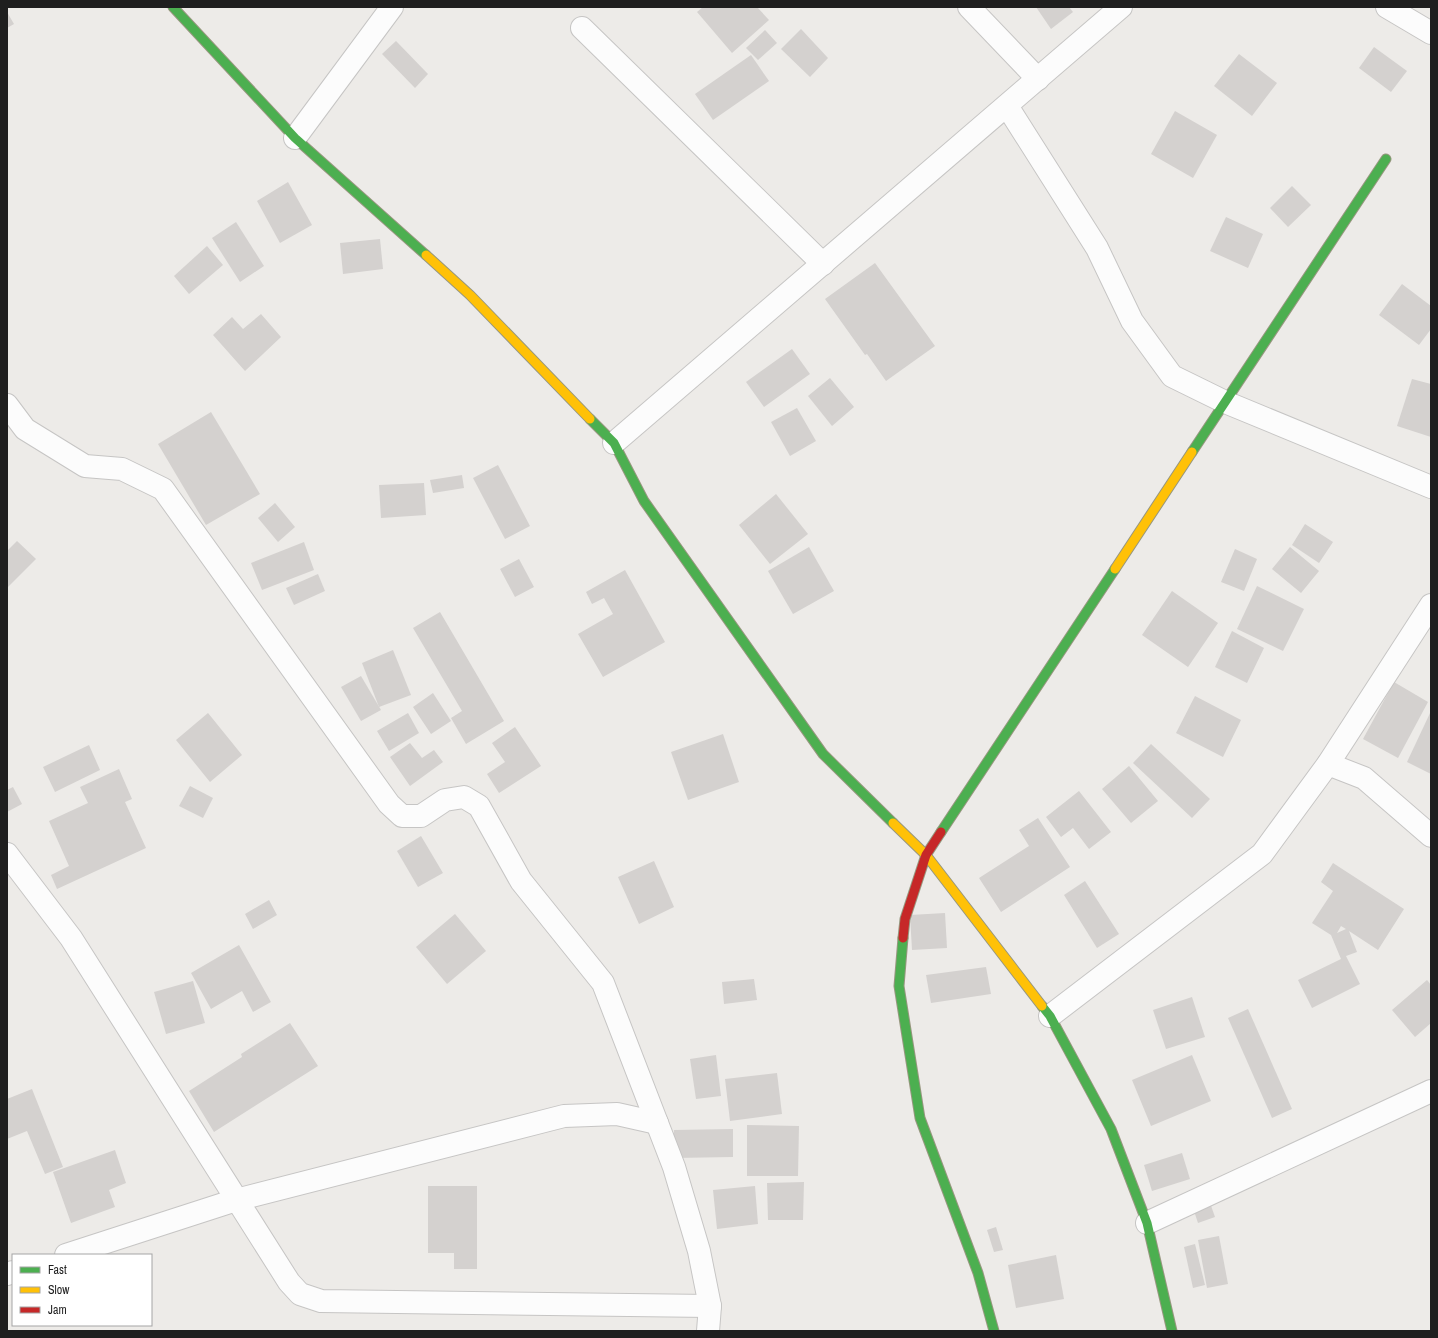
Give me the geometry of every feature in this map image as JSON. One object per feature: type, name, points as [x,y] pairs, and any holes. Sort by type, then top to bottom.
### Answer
[{"type":"street","points":[[173,7],[295,138],[470,295],[614,443],[644,501],[823,754],[926,855],[1050,1016],[1111,1129],[1147,1223],[1172,1331]]},
{"type":"street","points":[[295,138],[392,7]]},
{"type":"street","points":[[969,7],[1038,79]]},
{"type":"street","points":[[614,443],[1121,7]]},
{"type":"street","points":[[1387,7],[1431,33]]},
{"type":"street","points":[[582,28],[823,264]]},
{"type":"street","points":[[1006,106],[1097,248],[1132,321],[1172,376],[1225,402],[1431,487]]},
{"type":"street","points":[[994,1331],[978,1273],[920,1118],[899,986],[905,919],[926,855],[1386,159]]},
{"type":"street","points":[[7,405],[25,429],[85,466],[122,469],[164,489],[389,804],[402,816],[421,816],[445,800],[464,797],[479,806],[521,881],[603,983],[674,1167],[699,1251],[710,1306],[708,1331]]},
{"type":"street","points":[[1050,1016],[1262,854],[1328,764],[1431,604]]},
{"type":"street","points":[[1328,764],[1364,778],[1431,836]]},
{"type":"street","points":[[7,854],[71,938],[236,1200],[289,1282],[300,1294],[322,1301],[710,1306]]},
{"type":"street","points":[[1147,1223],[1431,1091]]},
{"type":"street","points":[[69,1254],[236,1200],[564,1116],[617,1114],[657,1123]]},
{"type":"building","points":[[703,7],[757,7],[769,20],[732,53],[697,12]]},
{"type":"building","points":[[1036,7],[1069,7],[1073,12],[1051,29]]},
{"type":"building","points":[[7,12],[14,24],[7,28]]},
{"type":"building","points":[[801,29],[828,58],[810,77],[781,49]]},
{"type":"building","points":[[765,30],[777,43],[758,60],[746,48]]},
{"type":"building","points":[[396,41],[428,74],[415,88],[382,54]]},
{"type":"building","points":[[1374,47],[1407,71],[1391,92],[1359,68]]},
{"type":"building","points":[[1239,54],[1277,83],[1252,116],[1214,86]]},
{"type":"building","points":[[751,55],[769,81],[713,120],[695,94]]},
{"type":"building","points":[[1175,111],[1217,135],[1193,178],[1151,154]]},
{"type":"building","points":[[288,182],[312,225],[280,243],[257,201]]},
{"type":"building","points":[[1292,186],[1311,205],[1288,227],[1270,208]]},
{"type":"building","points":[[1226,217],[1263,234],[1248,268],[1210,251]]},
{"type":"building","points":[[236,222],[264,266],[240,282],[212,238]]},
{"type":"building","points":[[380,239],[383,269],[343,274],[340,243]]},
{"type":"building","points":[[207,246],[223,265],[189,294],[174,276]]},
{"type":"building","points":[[875,263],[935,346],[886,381],[867,354],[865,355],[825,299]]},
{"type":"building","points":[[1402,284],[1431,306],[1431,329],[1419,345],[1379,315]]},
{"type":"building","points":[[261,314],[281,337],[245,371],[213,335],[232,317],[243,329]]},
{"type":"building","points":[[792,349],[810,374],[764,407],[746,382]]},
{"type":"building","points":[[830,378],[854,407],[832,426],[808,396]]},
{"type":"building","points":[[1412,379],[1431,384],[1431,437],[1397,426]]},
{"type":"building","points":[[797,408],[816,441],[790,456],[771,422]]},
{"type":"building","points":[[211,412],[260,494],[206,525],[158,444]]},
{"type":"building","points":[[498,465],[530,526],[505,539],[473,478]]},
{"type":"building","points":[[462,475],[464,488],[433,493],[430,480]]},
{"type":"building","points":[[424,483],[426,515],[381,518],[379,485]]},
{"type":"building","points":[[776,494],[808,534],[770,564],[739,525]]},
{"type":"building","points":[[275,503],[295,527],[278,542],[258,518]]},
{"type":"building","points":[[1305,524],[1333,542],[1319,563],[1292,545]]},
{"type":"building","points":[[17,541],[36,559],[7,588],[7,551]]},
{"type":"building","points":[[304,542],[314,570],[262,590],[251,563]]},
{"type":"building","points":[[809,547],[834,591],[793,614],[768,571]]},
{"type":"building","points":[[1290,547],[1319,571],[1301,593],[1272,569]]},
{"type":"building","points":[[1235,549],[1257,559],[1244,591],[1221,582]]},
{"type":"building","points":[[519,559],[534,587],[515,597],[500,569]]},
{"type":"building","points":[[625,570],[665,642],[603,677],[578,634],[613,614],[604,598],[592,604],[586,592]]},
{"type":"building","points":[[318,574],[325,591],[294,605],[286,588]]},
{"type":"building","points":[[1257,586],[1304,609],[1283,651],[1237,629]]},
{"type":"building","points":[[1172,591],[1218,623],[1188,667],[1142,635]]},
{"type":"building","points":[[440,612],[504,721],[466,744],[451,718],[462,711],[413,628]]},
{"type":"building","points":[[1232,631],[1264,648],[1247,683],[1215,667]]},
{"type":"building","points":[[393,650],[411,695],[379,707],[362,663]]},
{"type":"building","points":[[361,676],[381,710],[361,721],[341,687]]},
{"type":"building","points":[[1394,682],[1428,702],[1398,758],[1363,739]]},
{"type":"building","points":[[433,693],[451,721],[431,734],[413,707]]},
{"type":"building","points":[[1195,696],[1241,720],[1223,757],[1176,733]]},
{"type":"building","points":[[1431,711],[1431,774],[1407,762]]},
{"type":"building","points":[[208,713],[242,755],[210,782],[176,740]]},
{"type":"building","points":[[408,713],[419,733],[389,751],[377,731]]},
{"type":"building","points":[[515,727],[541,766],[499,793],[487,774],[505,762],[492,743]]},
{"type":"building","points":[[723,734],[739,782],[688,800],[671,752]]},
{"type":"building","points":[[410,743],[422,758],[434,750],[443,762],[410,786],[390,757]]},
{"type":"building","points":[[1151,744],[1210,799],[1192,818],[1133,763]]},
{"type":"building","points":[[89,745],[100,770],[55,792],[43,767]]},
{"type":"building","points":[[1129,766],[1158,801],[1131,823],[1102,789]]},
{"type":"building","points":[[119,769],[132,799],[125,802],[146,848],[57,889],[51,875],[69,866],[49,821],[88,803],[80,787]]},
{"type":"building","points":[[190,786],[213,798],[203,818],[179,806]]},
{"type":"building","points":[[13,787],[22,804],[7,812],[7,790]]},
{"type":"building","points":[[1079,791],[1111,832],[1089,849],[1073,828],[1061,837],[1046,817]]},
{"type":"building","points":[[1038,818],[1070,867],[1001,912],[979,878],[1029,846],[1019,830]]},
{"type":"building","points":[[421,836],[443,873],[418,887],[397,851]]},
{"type":"building","points":[[654,861],[674,907],[639,924],[618,877]]},
{"type":"building","points":[[1333,863],[1404,909],[1378,950],[1349,931],[1357,952],[1346,956],[1360,984],[1312,1008],[1298,980],[1341,959],[1331,935],[1312,923],[1333,891],[1321,882]],"holes":[[[1341,926],[1346,929],[1337,933]]]},
{"type":"building","points":[[1085,881],[1119,934],[1097,948],[1064,895]]},
{"type":"building","points":[[269,900],[277,915],[253,929],[245,914]]},
{"type":"building","points":[[945,913],[947,948],[912,950],[910,915]]},
{"type":"building","points":[[455,914],[486,951],[447,984],[416,947]]},
{"type":"building","points":[[239,945],[271,1002],[253,1012],[242,991],[211,1009],[191,973]]},
{"type":"building","points":[[986,967],[991,994],[931,1003],[926,975]]},
{"type":"building","points":[[754,979],[757,1000],[724,1004],[722,982]]},
{"type":"building","points":[[1427,980],[1431,985],[1431,1023],[1415,1037],[1392,1010]]},
{"type":"building","points":[[193,981],[205,1023],[166,1034],[154,992]]},
{"type":"building","points":[[1192,997],[1205,1037],[1166,1049],[1153,1010]]},
{"type":"building","points":[[1248,1009],[1292,1109],[1272,1118],[1228,1018]]},
{"type":"building","points":[[290,1023],[318,1066],[214,1132],[189,1091],[242,1057],[241,1054]]},
{"type":"building","points":[[716,1055],[721,1096],[696,1099],[690,1059]]},
{"type":"building","points":[[1192,1055],[1211,1101],[1151,1126],[1132,1080]]},
{"type":"building","points":[[777,1073],[782,1114],[730,1121],[725,1079]]},
{"type":"building","points":[[32,1089],[63,1167],[45,1174],[27,1131],[7,1139],[7,1099]]},
{"type":"building","points":[[747,1125],[799,1126],[798,1176],[747,1176]]},
{"type":"building","points":[[733,1129],[733,1157],[674,1158],[674,1130]]},
{"type":"building","points":[[115,1150],[126,1183],[109,1190],[115,1207],[71,1223],[53,1172]]},
{"type":"building","points":[[1182,1153],[1190,1179],[1152,1191],[1144,1165]]},
{"type":"building","points":[[804,1182],[803,1220],[768,1220],[767,1183]]},
{"type":"building","points":[[428,1186],[477,1186],[477,1269],[454,1269],[454,1253],[428,1253]]},
{"type":"building","points":[[755,1186],[758,1224],[717,1229],[713,1190]]},
{"type":"building","points":[[1209,1200],[1215,1217],[1198,1223],[1192,1205]]},
{"type":"building","points":[[996,1227],[1003,1250],[994,1252],[987,1230]]},
{"type":"building","points":[[1219,1236],[1228,1284],[1207,1288],[1198,1240]]},
{"type":"building","points":[[1195,1244],[1205,1285],[1193,1288],[1184,1247]]},
{"type":"building","points":[[1056,1255],[1064,1299],[1016,1308],[1008,1265]]},
{"type":"traffic: fast","points":[[173,7],[295,138],[426,255]]},
{"type":"traffic: fast","points":[[1192,452],[1386,159]]},
{"type":"traffic: fast","points":[[590,419],[614,443],[644,501],[823,754],[893,823]]},
{"type":"traffic: fast","points":[[941,832],[1115,569]]},
{"type":"traffic: fast","points":[[903,938],[899,986],[920,1118],[978,1273],[994,1331]]},
{"type":"traffic: fast","points":[[1042,1006],[1050,1016],[1111,1129],[1147,1223],[1172,1331]]},
{"type":"traffic: slow","points":[[426,255],[470,295],[590,419]]},
{"type":"traffic: slow","points":[[1115,569],[1192,452]]},
{"type":"traffic: slow","points":[[893,823],[926,855],[1042,1006]]},
{"type":"traffic: jam","points":[[903,938],[905,919],[926,855],[941,832]]}]
